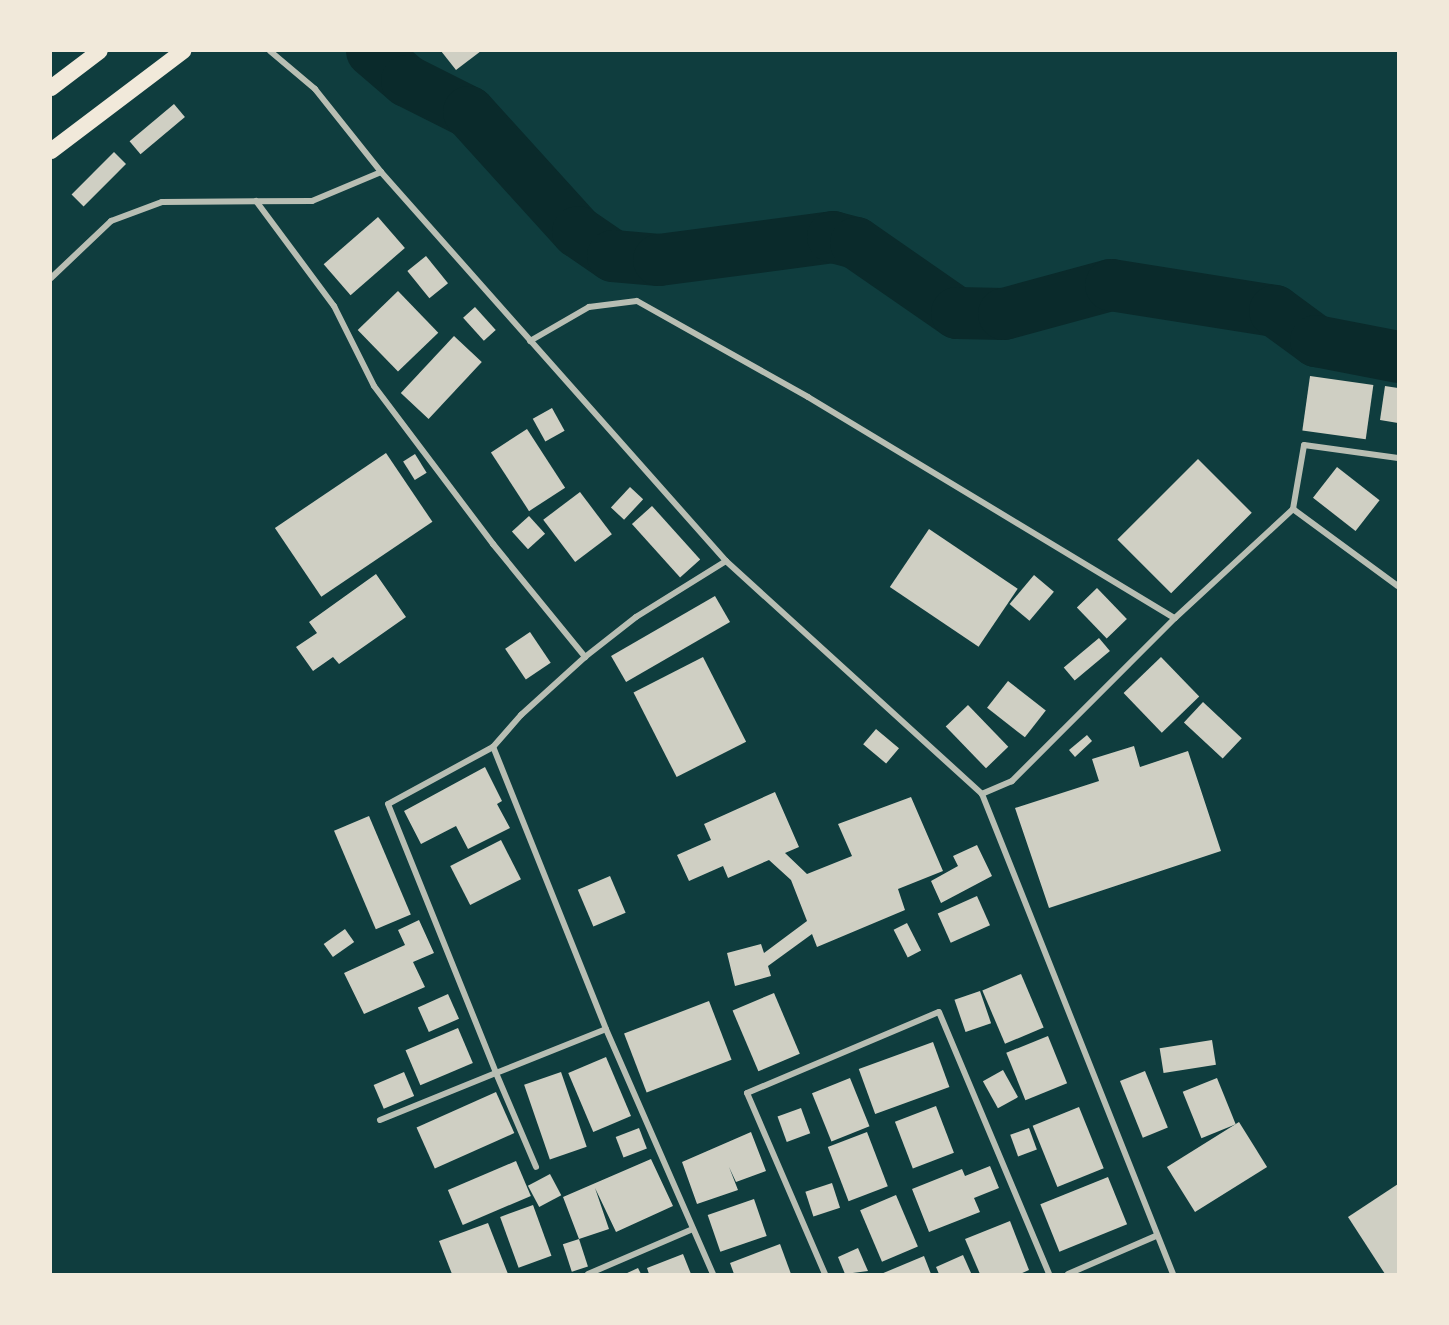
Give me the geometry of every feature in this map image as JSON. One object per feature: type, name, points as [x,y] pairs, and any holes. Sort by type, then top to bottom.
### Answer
[{"type":"highway","points":[[51,88],[99,51]]},
{"type":"highway","points":[[51,151],[183,51]]},
{"type":"street","points":[[270,51],[315,89],[381,172],[726,561],[982,794],[1173,1274]]},
{"type":"street","points":[[51,278],[111,221],[162,202],[312,201],[381,172]]},
{"type":"street","points":[[256,201],[334,306],[374,386],[493,544],[585,657]]},
{"type":"street","points":[[530,341],[589,307],[637,301],[808,397],[1175,618]]},
{"type":"street","points":[[982,794],[1012,781],[1175,618],[1293,508],[1304,445],[1398,458]]},
{"type":"street","points":[[1293,508],[1398,586]]},
{"type":"street","points":[[536,1167],[388,804],[493,747],[521,715],[585,657],[636,617],[726,561]]},
{"type":"street","points":[[493,747],[606,1029],[713,1274]]},
{"type":"street","points":[[825,1274],[747,1093],[939,1012],[1049,1274]]},
{"type":"street","points":[[380,1120],[606,1029]]},
{"type":"street","points":[[588,1274],[693,1229]]},
{"type":"street","points":[[1068,1274],[1156,1236]]},
{"type":"building","points":[[441,51],[481,51],[456,70]]},
{"type":"building","points":[[174,104],[185,117],[140,154],[130,141]]},
{"type":"building","points":[[114,152],[126,164],[84,206],[72,194]]},
{"type":"building","points":[[378,217],[405,248],[351,295],[324,264]]},
{"type":"building","points":[[426,256],[448,283],[429,298],[407,271]]},
{"type":"building","points":[[398,291],[438,333],[398,372],[358,330]]},
{"type":"building","points":[[475,307],[496,330],[484,341],[463,318]]},
{"type":"building","points":[[454,336],[482,362],[429,419],[401,393]]},
{"type":"building","points":[[1310,376],[1373,385],[1366,439],[1302,430]]},
{"type":"building","points":[[1385,386],[1398,388],[1398,423],[1380,420]]},
{"type":"building","points":[[552,408],[565,431],[545,441],[533,419]]},
{"type":"building","points":[[527,429],[565,488],[529,511],[491,452]]},
{"type":"building","points":[[386,453],[432,522],[321,597],[275,528]]},
{"type":"building","points":[[415,454],[427,473],[415,480],[403,461]]},
{"type":"building","points":[[1198,459],[1252,513],[1171,593],[1117,540]]},
{"type":"building","points":[[1337,467],[1380,500],[1356,531],[1313,498]]},
{"type":"building","points":[[630,487],[643,499],[624,520],[611,507]]},
{"type":"building","points":[[580,492],[612,534],[575,562],[543,520]]},
{"type":"building","points":[[652,506],[700,560],[680,578],[632,524]]},
{"type":"building","points":[[529,516],[545,534],[528,549],[512,531]]},
{"type":"building","points":[[929,529],[1018,589],[979,647],[890,587]]},
{"type":"building","points":[[376,574],[406,617],[339,664],[333,657],[313,671],[296,647],[317,633],[309,622]]},
{"type":"building","points":[[1034,575],[1054,592],[1029,621],[1010,604]]},
{"type":"building","points":[[1097,588],[1127,619],[1107,638],[1077,607]]},
{"type":"building","points":[[715,596],[730,622],[626,682],[611,656]]},
{"type":"building","points":[[530,632],[551,663],[526,679],[505,649]]},
{"type":"building","points":[[1099,638],[1110,651],[1075,681],[1064,668]]},
{"type":"building","points":[[703,657],[746,742],[677,777],[634,692]]},
{"type":"building","points":[[1161,657],[1199,697],[1162,733],[1124,693]]},
{"type":"building","points":[[1008,681],[1046,711],[1025,737],[987,708]]},
{"type":"building","points":[[1203,702],[1242,738],[1223,759],[1184,722]]},
{"type":"building","points":[[968,705],[1008,747],[986,768],[946,727]]},
{"type":"building","points":[[876,729],[899,748],[886,764],[863,744]]},
{"type":"building","points":[[1087,735],[1092,741],[1075,757],[1069,750]]},
{"type":"building","points":[[1134,746],[1140,767],[1188,751],[1221,851],[1049,908],[1015,808],[1099,781],[1092,759]]},
{"type":"building","points":[[485,767],[502,801],[497,804],[510,828],[468,849],[456,826],[421,844],[404,811]]},
{"type":"building","points":[[775,792],[799,847],[785,853],[807,874],[852,856],[838,824],[911,797],[943,871],[898,889],[905,910],[817,947],[812,934],[768,966],[771,976],[735,986],[727,953],[761,944],[764,953],[807,921],[791,880],[769,860],[728,878],[723,866],[689,881],[677,855],[711,840],[704,824]]},
{"type":"building","points":[[369,816],[411,914],[376,929],[334,831]]},
{"type":"building","points":[[501,840],[521,879],[470,905],[450,866]]},
{"type":"building","points":[[977,845],[992,876],[941,903],[931,881],[958,866],[953,856]]},
{"type":"building","points":[[610,876],[626,913],[593,926],[578,890]]},
{"type":"building","points":[[977,896],[990,925],[951,943],[938,913]]},
{"type":"building","points":[[419,920],[434,953],[413,962],[425,987],[364,1014],[344,973],[405,945],[398,930]]},
{"type":"building","points":[[907,923],[921,951],[908,957],[894,930]]},
{"type":"building","points":[[345,929],[354,942],[333,957],[324,944]]},
{"type":"building","points":[[1021,974],[1044,1027],[1005,1044],[982,990]]},
{"type":"building","points":[[980,991],[991,1023],[966,1032],[954,1000]]},
{"type":"building","points":[[774,993],[800,1054],[758,1071],[733,1011]]},
{"type":"building","points":[[448,994],[459,1019],[429,1032],[418,1007]]},
{"type":"building","points":[[709,1001],[732,1060],[647,1092],[624,1034]]},
{"type":"building","points":[[458,1028],[473,1063],[420,1085],[406,1050]]},
{"type":"building","points":[[1048,1036],[1067,1083],[1025,1100],[1006,1053]]},
{"type":"building","points":[[1212,1040],[1216,1065],[1164,1073],[1160,1048]]},
{"type":"building","points":[[933,1042],[949,1087],[875,1114],[859,1069]]},
{"type":"building","points":[[606,1057],[631,1116],[593,1132],[568,1073]]},
{"type":"building","points":[[1003,1070],[1018,1097],[998,1108],[983,1081]]},
{"type":"building","points":[[1145,1071],[1168,1128],[1143,1138],[1120,1081]]},
{"type":"building","points":[[404,1072],[414,1096],[384,1109],[374,1085]]},
{"type":"building","points":[[561,1072],[587,1147],[550,1159],[524,1085]]},
{"type":"building","points":[[850,1078],[869,1126],[831,1142],[812,1093]]},
{"type":"building","points":[[1217,1078],[1236,1124],[1201,1138],[1183,1092]]},
{"type":"building","points":[[496,1092],[514,1133],[435,1168],[417,1127]]},
{"type":"building","points":[[936,1106],[954,1153],[913,1168],[895,1122]]},
{"type":"building","points":[[1079,1107],[1104,1168],[1057,1187],[1033,1126]]},
{"type":"building","points":[[801,1108],[810,1133],[787,1142],[778,1117]]},
{"type":"building","points":[[1239,1122],[1267,1167],[1195,1212],[1167,1167]]},
{"type":"building","points":[[639,1128],[647,1149],[624,1157],[616,1137]]},
{"type":"building","points":[[1029,1128],[1037,1150],[1018,1156],[1010,1135]]},
{"type":"building","points":[[751,1132],[766,1171],[736,1182],[729,1167],[738,1190],[697,1204],[682,1162]]},
{"type":"building","points":[[867,1132],[888,1186],[849,1201],[828,1147]]},
{"type":"building","points":[[651,1159],[673,1206],[616,1232],[595,1188],[609,1229],[579,1239],[563,1197]]},
{"type":"building","points":[[516,1161],[531,1196],[463,1225],[448,1190]]},
{"type":"building","points":[[990,1166],[999,1188],[974,1198],[980,1212],[929,1232],[912,1189],[962,1169],[965,1176]]},
{"type":"building","points":[[550,1174],[561,1195],[539,1207],[528,1186]]},
{"type":"building","points":[[1108,1177],[1127,1224],[1059,1252],[1040,1204]]},
{"type":"building","points":[[832,1183],[840,1208],[813,1216],[805,1192]]},
{"type":"building","points":[[1398,1184],[1398,1274],[1385,1274],[1348,1217]]},
{"type":"building","points":[[896,1195],[918,1247],[882,1262],[860,1210]]},
{"type":"building","points":[[754,1199],[767,1236],[720,1252],[708,1215]]},
{"type":"building","points":[[533,1205],[551,1256],[519,1268],[500,1217]]},
{"type":"building","points":[[1010,1221],[1029,1270],[1020,1274],[980,1274],[965,1239]]},
{"type":"building","points":[[488,1223],[508,1274],[452,1274],[439,1241]]},
{"type":"building","points":[[579,1239],[588,1267],[572,1272],[563,1244]]},
{"type":"building","points":[[780,1244],[791,1274],[734,1274],[730,1263]]},
{"type":"building","points":[[858,1248],[868,1271],[845,1274],[838,1257]]},
{"type":"building","points":[[683,1254],[691,1274],[649,1274],[647,1268]]},
{"type":"building","points":[[963,1255],[971,1273],[939,1274],[936,1267]]},
{"type":"building","points":[[924,1256],[931,1274],[881,1274]]},
{"type":"building","points":[[638,1268],[641,1274],[625,1274]]},
{"type":"waterway","points":[[372,51],[407,81],[469,112],[578,232],[613,256],[659,260],[833,237],[856,243],[957,313],[1004,314],[1111,285],[1275,311],[1316,341],[1398,357]]}]
